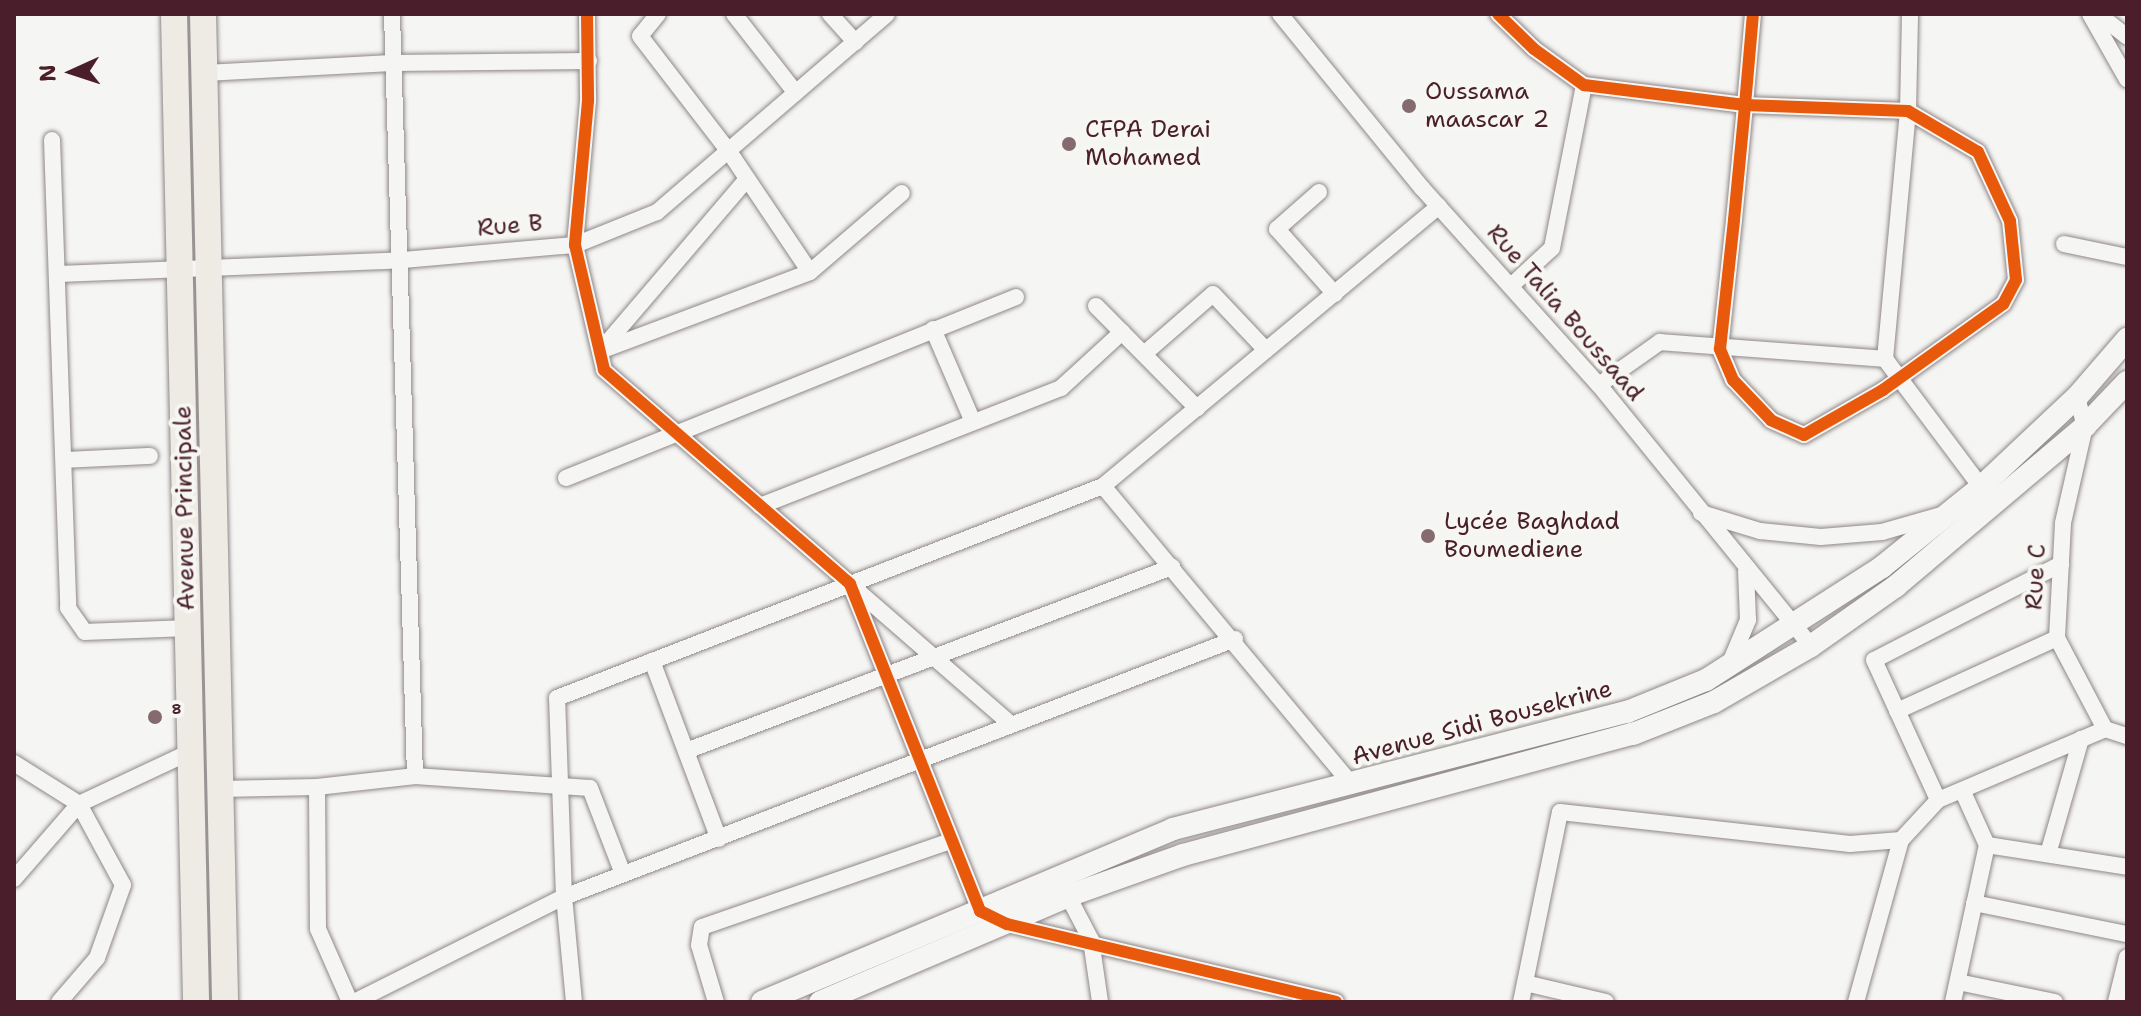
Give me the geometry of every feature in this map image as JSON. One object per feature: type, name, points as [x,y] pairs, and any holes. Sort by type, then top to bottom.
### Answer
[{"type":"main road","name":"Avenue Principale","points":[[174,14],[196,1002]]},
{"type":"main road","name":"Avenue Principale","points":[[203,14],[225,1002]]},
{"type":"main road","name":"Avenue Sidi Bousekrine","points":[[762,1002],[980,911],[1057,874],[1173,829],[1627,712],[1728,667],[1882,567],[1941,515],[1981,487],[2077,397],[2127,339]]},
{"type":"main road","points":[[820,1002],[1068,896],[1282,825],[1633,734],[1714,702],[1811,646],[1896,586],[2085,426],[2127,382]]},
{"type":"street","points":[[392,14],[403,260],[415,776]]},
{"type":"street","points":[[587,14],[589,61],[575,245],[604,370],[1011,724]]},
{"type":"street","points":[[658,14],[640,36],[730,153],[810,272]]},
{"type":"street","points":[[734,14],[796,93]]},
{"type":"street","points":[[830,14],[855,42]]},
{"type":"street","name":"Rue B","points":[[59,274],[403,260],[575,245],[657,212],[730,153],[887,14]]},
{"type":"street","name":"Rue Talia Boussaad","points":[[1280,14],[1439,206],[1599,385],[1811,646]]},
{"type":"street","points":[[1498,14],[1534,49],[1584,85],[1745,105],[1908,111],[1978,152],[2010,221],[2016,280],[2003,304],[1900,378],[1804,435],[1771,420],[1733,380],[1720,349],[1745,105],[1753,14]]},
{"type":"street","points":[[1910,14],[1908,111],[1885,359],[1981,487]]},
{"type":"street","points":[[2090,14],[2127,79]]},
{"type":"street","points":[[2098,14],[2127,37]]},
{"type":"street","points":[[205,73],[392,63],[589,61]]},
{"type":"street","points":[[1512,285],[1552,248],[1584,85]]},
{"type":"street","points":[[52,140],[59,274],[68,608],[85,632],[188,628]]},
{"type":"street","points":[[600,351],[747,179]]},
{"type":"street","points":[[1319,192],[1277,229],[1335,294]]},
{"type":"street","points":[[600,351],[810,272],[902,193]]},
{"type":"street","points":[[574,1002],[564,897],[563,788],[557,698],[1103,486],[1439,206]]},
{"type":"street","points":[[2064,244],[2127,257]]},
{"type":"street","points":[[1144,354],[1213,294],[1266,350]]},
{"type":"street","points":[[566,478],[1016,297]]},
{"type":"street","points":[[1096,306],[1197,408]]},
{"type":"street","points":[[933,329],[973,422]]},
{"type":"street","points":[[760,506],[1061,388],[1122,332]]},
{"type":"street","points":[[1599,385],[1660,342],[1720,349],[1885,359]]},
{"type":"street","name":"Rue C","points":[[2077,397],[2085,426],[2063,523],[2057,638],[2105,729]]},
{"type":"street","points":[[64,460],[150,456]]},
{"type":"street","points":[[1103,486],[1235,639],[1352,785]]},
{"type":"street","points":[[1701,513],[1760,531],[1821,537],[1882,532],[1941,515]]},
{"type":"street","points":[[1938,800],[1874,660],[2061,564]]},
{"type":"street","points":[[686,751],[886,679],[1172,567]]},
{"type":"street","points":[[1728,667],[1748,620],[1746,569]]},
{"type":"street","points":[[850,584],[918,762],[980,911],[1007,924],[1091,940],[1336,1002]]},
{"type":"street","points":[[1897,711],[2057,638]]},
{"type":"street","points":[[317,787],[318,929],[361,1000],[564,897],[1235,639]]},
{"type":"street","points":[[652,661],[719,839]]},
{"type":"street","points":[[1856,1002],[1901,840],[1938,800],[2105,729],[2127,736]]},
{"type":"street","points":[[2048,854],[2081,739]]},
{"type":"street","points":[[14,879],[79,804],[190,752]]},
{"type":"street","points":[[14,763],[79,804],[123,885],[97,958],[59,1002]]},
{"type":"street","points":[[219,789],[317,787],[415,776],[590,788],[623,874]]},
{"type":"street","points":[[1953,1002],[1987,845],[1962,790]]},
{"type":"street","points":[[1521,1002],[1560,812],[1850,844],[1901,840]]},
{"type":"street","points":[[716,1002],[699,945],[702,927],[951,841]]},
{"type":"street","points":[[1987,845],[2127,867]]},
{"type":"street","points":[[1068,896],[1091,940],[1100,1002]]},
{"type":"street","points":[[1974,903],[2127,934]]},
{"type":"street","points":[[2116,1002],[2127,957]]},
{"type":"street","points":[[1958,982],[2055,1002]]},
{"type":"street","points":[[1525,983],[1606,1002]]},
{"type":"cycle path","points":[[587,14],[588,101],[575,245],[604,370],[850,584],[980,911],[1007,924],[1336,1002]]},
{"type":"cycle path","points":[[1498,14],[1534,49],[1584,85],[1745,105],[1908,111],[1978,152],[2010,221],[2016,280],[2003,304],[1883,390],[1804,435],[1771,420],[1733,380],[1720,349],[1734,220],[1745,105],[1753,14]]},
{"type":"place","name":"Oussama maascar 2","points":[[1409,106]]},
{"type":"place","name":"CFPA Derai Mohamed","points":[[1069,144]]},
{"type":"place","name":"Lycée Baghdad Boumediene","points":[[1428,536]]},
{"type":"place","name":"⁸","points":[[155,717]]}]
